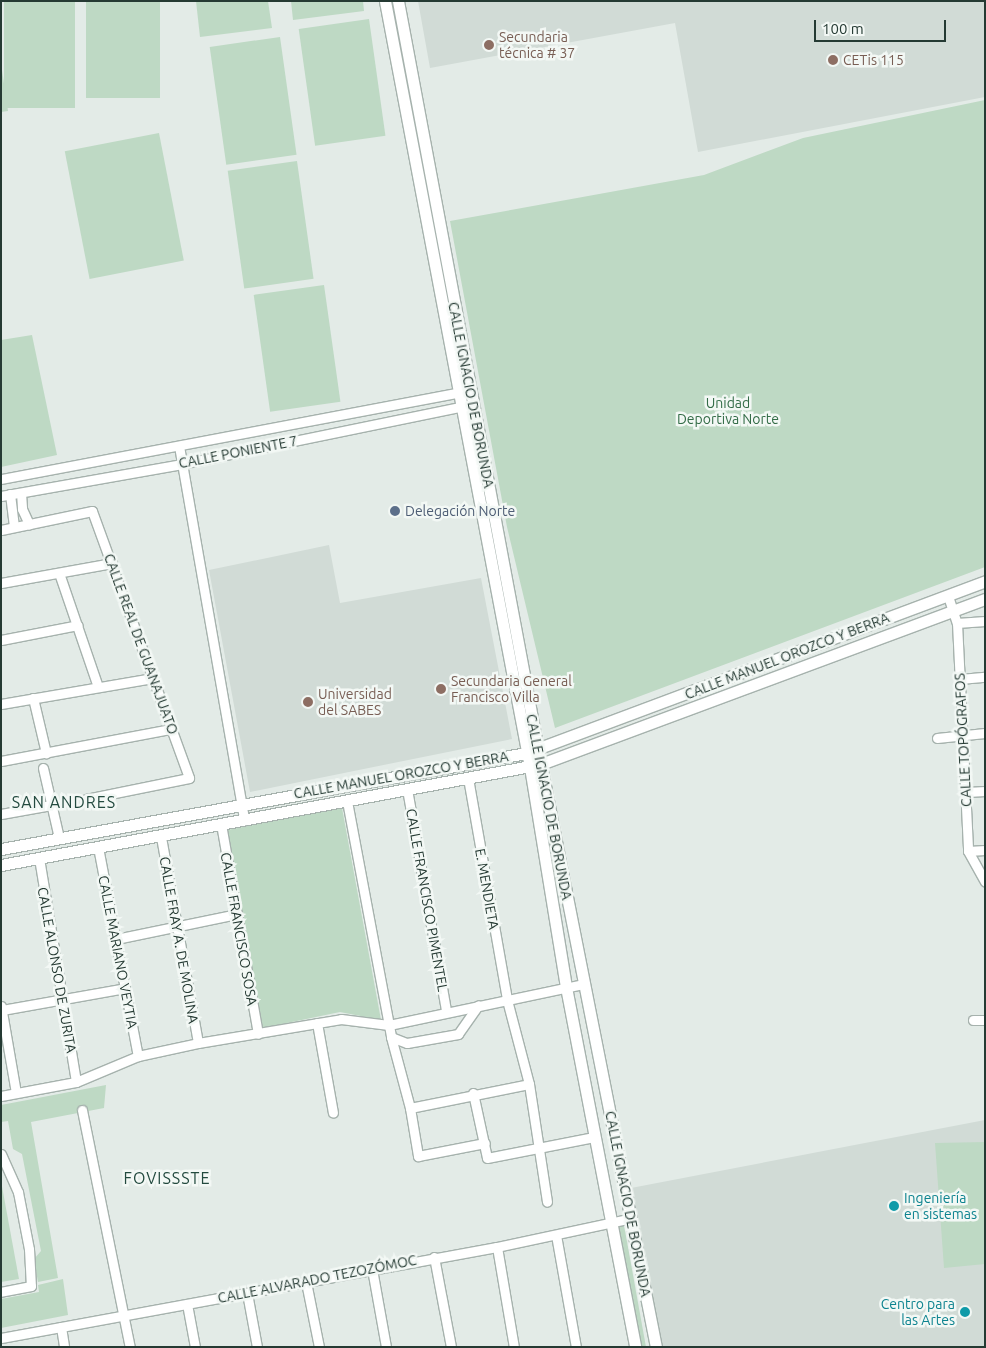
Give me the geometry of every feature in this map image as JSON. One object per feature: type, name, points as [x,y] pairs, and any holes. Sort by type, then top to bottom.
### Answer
[{"type":"street","name":"CALLE IGNACIO DE BORUNDA","points":[[385,1],[459,393],[532,751],[632,1218],[656,1347]]},
{"type":"street","name":"CALLE IGNACIO DE BORUNDA","points":[[398,1],[474,404],[532,751]]},
{"type":"street","name":"CALLE PONIENTE 7","points":[[1,479],[470,390]]},
{"type":"street","name":"CALLE PONIENTE 7","points":[[6,495],[182,464],[474,404]]},
{"type":"street","points":[[179,446],[244,820]]},
{"type":"street","points":[[1,530],[29,524],[22,509],[21,493]]},
{"type":"street","points":[[6,495],[14,527]]},
{"type":"street","name":"CALLE REAL DE GUANAJUATO","points":[[29,524],[92,512],[189,778],[86,799]]},
{"type":"street","points":[[1,583],[112,563]]},
{"type":"street","points":[[59,573],[98,687]]},
{"type":"street","name":"CALLE MANUEL OROZCO Y BERRA","points":[[1,849],[532,751],[985,582]]},
{"type":"street","name":"CALLE TOPÓGRAFOS","points":[[948,596],[957,623],[968,851],[985,882]]},
{"type":"street","name":"CALLE MANUEL OROZCO Y BERRA","points":[[1,865],[536,765],[985,599]]},
{"type":"street","points":[[957,623],[985,621]]},
{"type":"street","points":[[1,640],[78,625]]},
{"type":"street","points":[[960,678],[985,677]]},
{"type":"street","points":[[1,704],[153,678]]},
{"type":"street","points":[[33,698],[46,753]]},
{"type":"street","points":[[1,761],[171,729]]},
{"type":"street","points":[[937,738],[985,733]]},
{"type":"street","name":"CALLE IGNACIO DE BORUNDA","points":[[536,765],[566,986],[635,1347]]},
{"type":"street","points":[[43,768],[59,838]]},
{"type":"street","name":"E. MENDIETA","points":[[468,778],[507,1000],[529,1084],[547,1202]]},
{"type":"street","name":"CALLE FRANCISCO PIMENTEL","points":[[407,789],[446,1011]]},
{"type":"street","points":[[966,792],[985,791]]},
{"type":"street","points":[[347,800],[391,1037],[410,1108],[418,1156],[485,1143]]},
{"type":"street","points":[[1,814],[51,805]]},
{"type":"street","name":"CALLE FRANCISCO SOSA","points":[[221,824],[258,1034]]},
{"type":"street","name":"CALLE FRAY A. DE MOLINA","points":[[161,836],[198,1043]]},
{"type":"street","name":"CALLE MARIANO VEYTIA","points":[[98,847],[138,1056]]},
{"type":"street","points":[[968,851],[985,850]]},
{"type":"street","name":"CALLE ALONSO DE ZURITA","points":[[39,858],[76,1082]]},
{"type":"street","points":[[116,939],[237,914]]},
{"type":"street","points":[[1,1096],[76,1082],[138,1056],[198,1043],[341,1019],[389,1025],[446,1011],[583,984]]},
{"type":"street","points":[[16,1093],[2,1008],[125,988]]},
{"type":"street","points":[[391,1037],[407,1043],[458,1034],[478,1005]]},
{"type":"street","points":[[974,1020],[985,1020]]},
{"type":"street","points":[[317,1023],[333,1113]]},
{"type":"street","points":[[410,1108],[472,1093],[529,1084]]},
{"type":"street","points":[[472,1093],[487,1158],[594,1137]]},
{"type":"street","points":[[82,1110],[130,1347]]},
{"type":"street","points":[[1,1154],[18,1192],[29,1248],[31,1286],[1,1292]]},
{"type":"street","name":"CALLE ALVARADO TEZOZÓMOC","points":[[4,1341],[60,1327],[496,1247],[632,1218]]},
{"type":"street","points":[[556,1235],[576,1347]]},
{"type":"street","points":[[496,1247],[514,1347]]},
{"type":"street","points":[[434,1257],[451,1347]]},
{"type":"street","points":[[372,1269],[386,1347]]},
{"type":"street","points":[[306,1282],[319,1347]]},
{"type":"street","points":[[247,1293],[257,1347]]},
{"type":"street","points":[[187,1304],[195,1347]]},
{"type":"street","points":[[60,1327],[64,1347]]},
{"type":"shaded area","name":"CETis 115","points":[[418,1],[985,1],[985,97],[698,152],[675,23],[430,68]]},
{"type":"shaded area","points":[[329,545],[340,603],[481,578],[512,739],[250,792],[209,570]]},
{"type":"shaded area","points":[[985,1120],[985,1347],[660,1347],[631,1188]]},
{"type":"green space","points":[[4,1],[75,1],[75,108],[4,108]]},
{"type":"green space","points":[[86,1],[160,1],[160,98],[86,98]]},
{"type":"green space","points":[[196,1],[268,1],[272,28],[200,37]]},
{"type":"green space","points":[[291,1],[363,1],[364,11],[293,20]]},
{"type":"green space","points":[[369,19],[385,136],[315,146],[299,29]]},
{"type":"green space","points":[[280,37],[297,155],[226,165],[210,47]]},
{"type":"green space","points":[[1,63],[8,111],[1,112]]},
{"type":"green space","name":"Unidad Deportiva Norte","points":[[985,100],[985,567],[555,728],[507,527],[450,221],[704,175],[803,138]]},
{"type":"green space","points":[[159,133],[184,261],[90,279],[65,151]]},
{"type":"green space","points":[[297,161],[314,279],[244,289],[228,171]]},
{"type":"green space","points":[[324,285],[340,402],[270,412],[254,295]]},
{"type":"green space","points":[[32,335],[57,455],[1,467],[1,340]]},
{"type":"green space","points":[[342,808],[381,1020],[340,1012],[263,1028],[227,830]]},
{"type":"green space","points":[[106,1085],[104,1108],[31,1122],[58,1278],[38,1282],[34,1259],[41,1251],[22,1154],[13,1149],[8,1121],[1,1122],[1,1105]]},
{"type":"green space","points":[[985,1142],[985,1264],[944,1268],[935,1143]]},
{"type":"green space","points":[[1,1181],[19,1279],[1,1282]]},
{"type":"green space","points":[[622,1221],[646,1347],[639,1347],[617,1224]]},
{"type":"green space","points":[[63,1279],[68,1315],[1,1328],[1,1299],[39,1292],[38,1285]]},
{"type":"place","name":"Secundaria técnica # 37","points":[[489,45]]},
{"type":"place","name":"CETis 115","points":[[833,60]]},
{"type":"place","name":"Delegación Norte","points":[[395,511]]},
{"type":"place","name":"Secundaria General Francisco Villa","points":[[441,689]]},
{"type":"place","name":"Universidad del SABES","points":[[308,702]]},
{"type":"place","name":"Ingeniería en sistemas","points":[[894,1206]]},
{"type":"place","name":"Centro para las Artes","points":[[965,1312]]},
{"type":"district","name":"SAN ANDRES","points":[[64,802]]},
{"type":"district","name":"FOVISSSTE","points":[[167,1178]]}]
